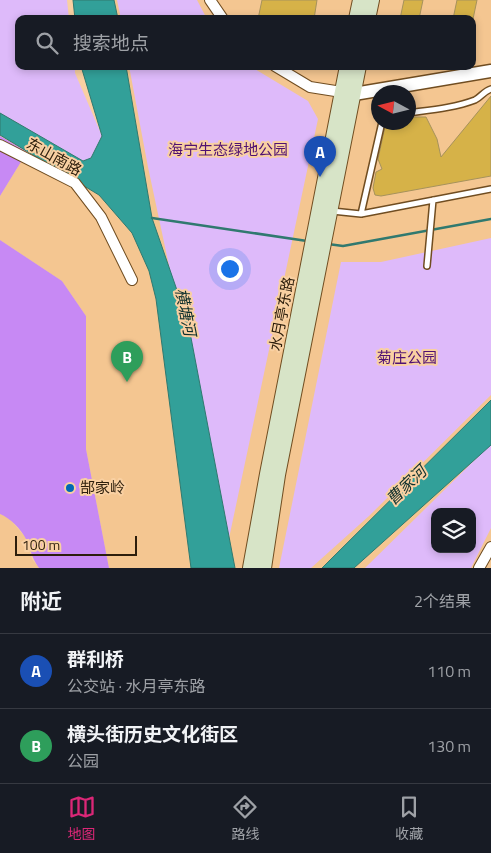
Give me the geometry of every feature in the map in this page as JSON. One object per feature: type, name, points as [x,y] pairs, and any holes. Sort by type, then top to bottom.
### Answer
[{"type":"main road","points":[[357,15],[360,0]]},
{"type":"main road","points":[[369,15],[372,0]]},
{"type":"main road","name":"水月亭东路","points":[[321,228],[332,211],[348,93],[347,70]]},
{"type":"main road","name":"水月亭东路","points":[[250,568],[273,474],[348,93],[358,70]]},
{"type":"main road","name":"水月亭东路","points":[[264,568],[273,474]]},
{"type":"street","points":[[210,0],[220,15]]},
{"type":"street","points":[[282,70],[310,87],[348,93],[491,71]]},
{"type":"street","name":"东山南路","points":[[0,145],[75,183],[101,217],[132,280]]},
{"type":"street","points":[[479,568],[491,547]]},
{"type":"lane","points":[[416,112],[457,105],[477,99],[491,89]]},
{"type":"lane","points":[[361,214],[380,130]]},
{"type":"lane","points":[[332,211],[361,214],[491,188]]},
{"type":"lane","points":[[426,266],[433,200]]},
{"type":"shaded area","points":[[108,0],[491,0],[491,568],[234,568],[152,218],[123,70],[476,70],[476,15],[111,15]]},
{"type":"shaded area","points":[[0,136],[27,152],[0,196]]},
{"type":"shaded area","points":[[27,152],[100,195],[132,233],[149,271],[156,299],[191,568],[109,568],[86,449],[86,316],[62,281],[0,240],[0,196]]},
{"type":"shaded area","points":[[0,240],[62,281],[86,316],[86,449],[109,568],[39,568],[21,531],[0,514]]},
{"type":"shaded area","points":[[0,514],[8,517],[26,538],[32,559],[39,568],[0,568]]},
{"type":"green space","points":[[0,0],[67,0],[69,15],[15,15],[15,70],[75,70],[102,136],[91,158],[83,161],[0,113]]},
{"type":"green space","points":[[117,0],[197,0],[205,15],[120,15]]},
{"type":"green space","name":"海宁生态绿地公园","points":[[130,70],[257,70],[308,101],[318,119],[228,543],[148,167]]},
{"type":"green space","name":"菊庄公园","points":[[491,238],[491,395],[369,516],[311,568],[279,568],[341,262],[381,262]]},
{"type":"green space","points":[[491,444],[491,528],[471,568],[365,568]]},
{"type":"water","points":[[73,0],[114,0],[117,15],[75,15]]},
{"type":"water","points":[[82,70],[127,70],[152,218],[188,322],[235,568],[191,568],[156,299],[149,271],[132,233],[99,195],[0,135],[0,113],[83,161],[91,158],[102,136]]},
{"type":"water","name":"曹家河","points":[[491,400],[491,445],[354,568],[322,568]]},
{"type":"building","points":[[262,0],[317,0],[315,15],[259,15]]},
{"type":"building","points":[[404,0],[423,0],[420,15],[401,15]]},
{"type":"building","points":[[457,0],[477,0],[474,15],[454,15]]},
{"type":"building","points":[[491,96],[491,176],[381,196],[375,195],[373,188],[376,172],[382,169],[378,159],[384,130],[416,130],[416,117],[426,117],[437,139],[441,157]]},
{"type":"waterway","points":[[152,218],[307,241]]},
{"type":"waterway","points":[[328,244],[343,246],[491,219]]},
{"type":"place","name":"群利桥","points":[[320,177]]},
{"type":"place","name":"横头街历史文化街区","points":[[127,382]]},
{"type":"place","name":"郜家岭","points":[[70,488]]},
{"type":"water label","name":"横塘河","points":[[186,312]]}]
